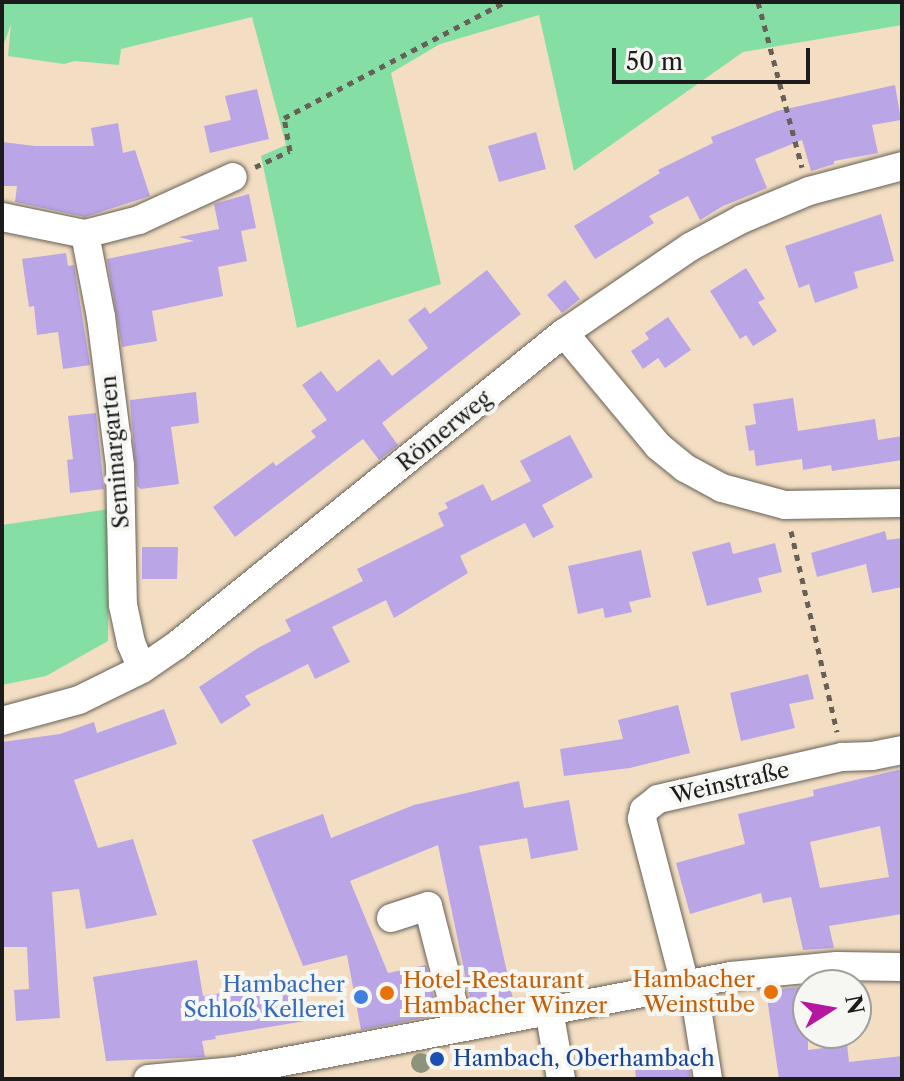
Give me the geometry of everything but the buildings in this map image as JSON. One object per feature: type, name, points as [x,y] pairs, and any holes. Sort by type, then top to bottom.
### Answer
[{"type":"street","name":"Römerweg","points":[[2,721],[79,700],[142,669],[177,645],[564,333],[690,247],[742,219],[809,191],[902,166]]},
{"type":"street","points":[[2,217],[85,234],[139,220],[233,177]]},
{"type":"street","name":"Seminargarten","points":[[85,234],[101,317],[120,466],[123,605],[131,643],[142,669]]},
{"type":"street","points":[[564,333],[658,446],[685,468],[722,488],[785,505],[902,503]]},
{"type":"street","name":"Weinstraße","points":[[689,984],[642,819],[644,810],[658,799],[842,757],[872,756],[902,750]]},
{"type":"street","points":[[391,918],[428,906],[459,1027]]},
{"type":"street","points":[[148,1079],[236,1075],[459,1027],[689,984],[797,968],[902,967]]},
{"type":"street","points":[[689,984],[708,1079]]},
{"type":"street","points":[[549,1010],[561,1079]]},
{"type":"path","points":[[233,177],[290,151],[284,118],[505,2]]},
{"type":"path","points":[[758,2],[809,191]]},
{"type":"path","points":[[785,505],[842,757]]},
{"type":"green space","points":[[2,2],[902,2],[902,25],[743,52],[574,171],[539,15],[440,44],[391,73],[441,284],[297,328],[261,156],[286,145],[252,17],[121,49],[119,65],[75,61],[64,64],[8,56],[11,24],[2,49]]},
{"type":"green space","points":[[109,509],[108,641],[46,676],[2,685],[2,525]]},
{"type":"place","name":"Hambacher Weinstube","points":[[771,992]]},
{"type":"place","name":"Hotel-Restaurant Hambacher Winzer","points":[[387,993]]},
{"type":"place","name":"Hambacher Schloß Kellerei","points":[[361,997]]},
{"type":"place","name":"Hambach, Oberhambach","points":[[437,1059]]}]
